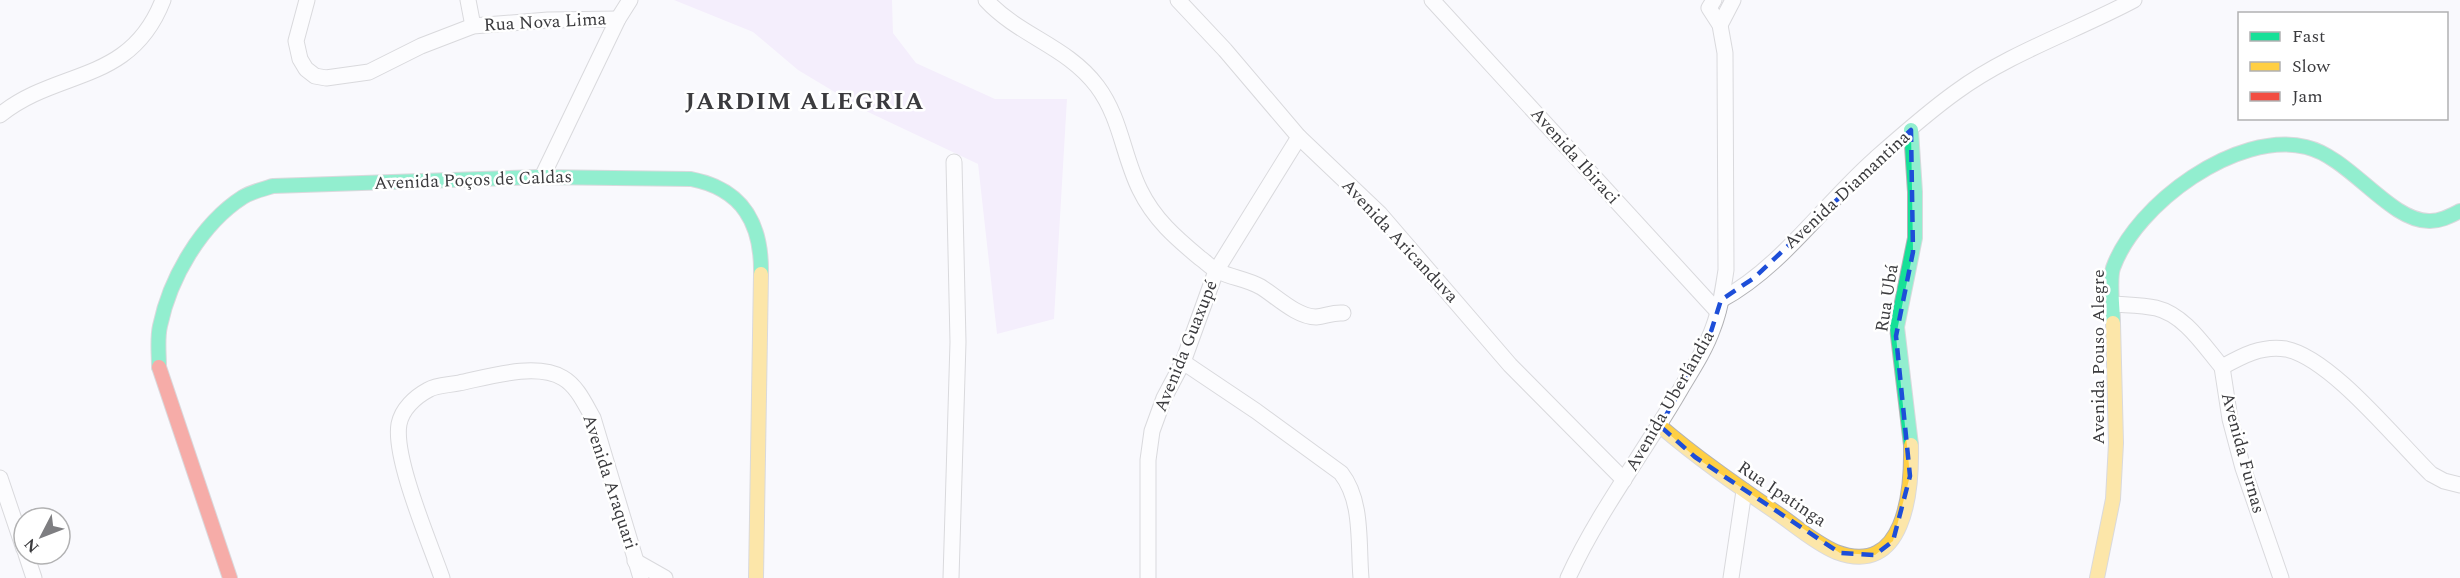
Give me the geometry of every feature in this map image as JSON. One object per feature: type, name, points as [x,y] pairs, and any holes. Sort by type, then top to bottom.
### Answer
[{"type":"street","points":[[0,115],[12,105],[64,81],[106,67],[128,51],[156,17],[163,0]]},
{"type":"street","name":"Rua Nova Lima","points":[[307,0],[296,41],[300,59],[306,69],[315,76],[326,78],[369,72],[421,46],[473,26],[548,20],[618,19]]},
{"type":"street","points":[[468,0],[473,26]]},
{"type":"street","points":[[543,175],[618,19],[630,0]]},
{"type":"street","points":[[986,0],[1035,39],[1059,50],[1083,69],[1098,87],[1113,114],[1139,189],[1150,208],[1172,234],[1216,271],[1250,281],[1300,313],[1317,317],[1334,312],[1343,313]]},
{"type":"street","name":"Avenida Aricanduva","points":[[1178,0],[1225,50],[1299,137],[1380,214],[1510,365],[1624,480]]},
{"type":"street","name":"Avenida Ibiraci","points":[[1432,0],[1720,306]]},
{"type":"street","points":[[1720,25],[1733,0]]},
{"type":"street","name":"Avenida Diamantina","points":[[1720,306],[1786,248],[1874,160],[1956,92],[1986,73],[2134,0]]},
{"type":"street","name":"Avenida Uberlândia","points":[[1568,578],[1578,556],[1660,426],[1708,341],[1720,306],[1726,270],[1725,53],[1720,25],[1707,3]]},
{"type":"street","name":"Rua Ubá","points":[[1893,541],[1902,515],[1910,476],[1910,440],[1896,336],[1913,252],[1915,214],[1911,130]]},
{"type":"street","name":"Avenida Guaxupé","points":[[1148,578],[1148,460],[1152,431],[1164,398],[1183,362],[1216,271],[1299,137]]},
{"type":"street","name":"Avenida Pouso Alegre","points":[[2097,578],[2113,499],[2116,443],[2112,271],[2118,254],[2133,233],[2168,195],[2212,167],[2250,151],[2283,145],[2305,146],[2326,155],[2352,171],[2387,202],[2413,219],[2436,221],[2460,211]]},
{"type":"street","points":[[951,578],[958,342],[954,162]]},
{"type":"street","name":"Avenida Poços de Caldas","points":[[230,578],[159,368],[159,328],[168,297],[187,255],[220,215],[244,196],[273,186],[543,175],[696,180],[726,190],[745,208],[757,232],[761,257],[756,578]]},
{"type":"street","points":[[2114,304],[2157,308],[2169,314],[2182,322],[2222,367]]},
{"type":"street","name":"Avenida Furnas","points":[[2281,578],[2243,468],[2230,419],[2222,367],[2256,350],[2287,350],[2309,358],[2334,374],[2431,474],[2460,485]]},
{"type":"street","points":[[1183,362],[1341,472],[1350,485],[1354,498],[1361,578]]},
{"type":"street","name":"Avenida Araquari","points":[[442,578],[406,473],[401,454],[399,423],[409,404],[430,388],[515,371],[540,371],[563,378],[579,394],[592,418],[641,578]]},
{"type":"street","name":"Rua Ipatinga","points":[[1660,426],[1695,457],[1840,554],[1864,557],[1875,555],[1893,541]]},
{"type":"street","points":[[0,478],[12,514]]},
{"type":"street","points":[[1731,578],[1744,491]]},
{"type":"street","points":[[635,561],[665,578]]},
{"type":"highlighted area","points":[[1911,130],[1913,252],[1896,336],[1910,476],[1893,541],[1875,555],[1840,553],[1695,457],[1660,426],[1708,341],[1721,300],[1754,278]]},
{"type":"shaded area","points":[[674,0],[892,0],[893,33],[916,63],[995,99],[1067,99],[1054,319],[997,334],[978,164],[868,112],[798,70],[753,32]]},
{"type":"traffic: fast","points":[[1911,130],[1915,238],[1897,327],[1911,445]]},
{"type":"traffic: fast","points":[[2113,323],[2111,287],[2113,268],[2125,244],[2143,220],[2166,197],[2192,177],[2221,161],[2250,150],[2279,145],[2306,147],[2322,153],[2354,175],[2385,201],[2415,219],[2438,220],[2460,211]]},
{"type":"traffic: fast","points":[[159,367],[160,326],[171,289],[190,254],[201,237],[228,208],[246,195],[273,186],[539,177],[691,179],[724,191],[746,212],[758,239],[761,274]]},
{"type":"traffic: slow","points":[[756,578],[761,274]]},
{"type":"traffic: slow","points":[[2097,578],[2113,499],[2116,443],[2113,323]]},
{"type":"traffic: slow","points":[[1660,426],[1716,470],[1812,538],[1836,552],[1859,557],[1877,553],[1890,542],[1900,526],[1909,485],[1911,445]]},
{"type":"traffic: jam","points":[[159,367],[230,578]]},
{"type":"district","name":"JARDIM ALEGRIA","points":[[805,102]]}]
